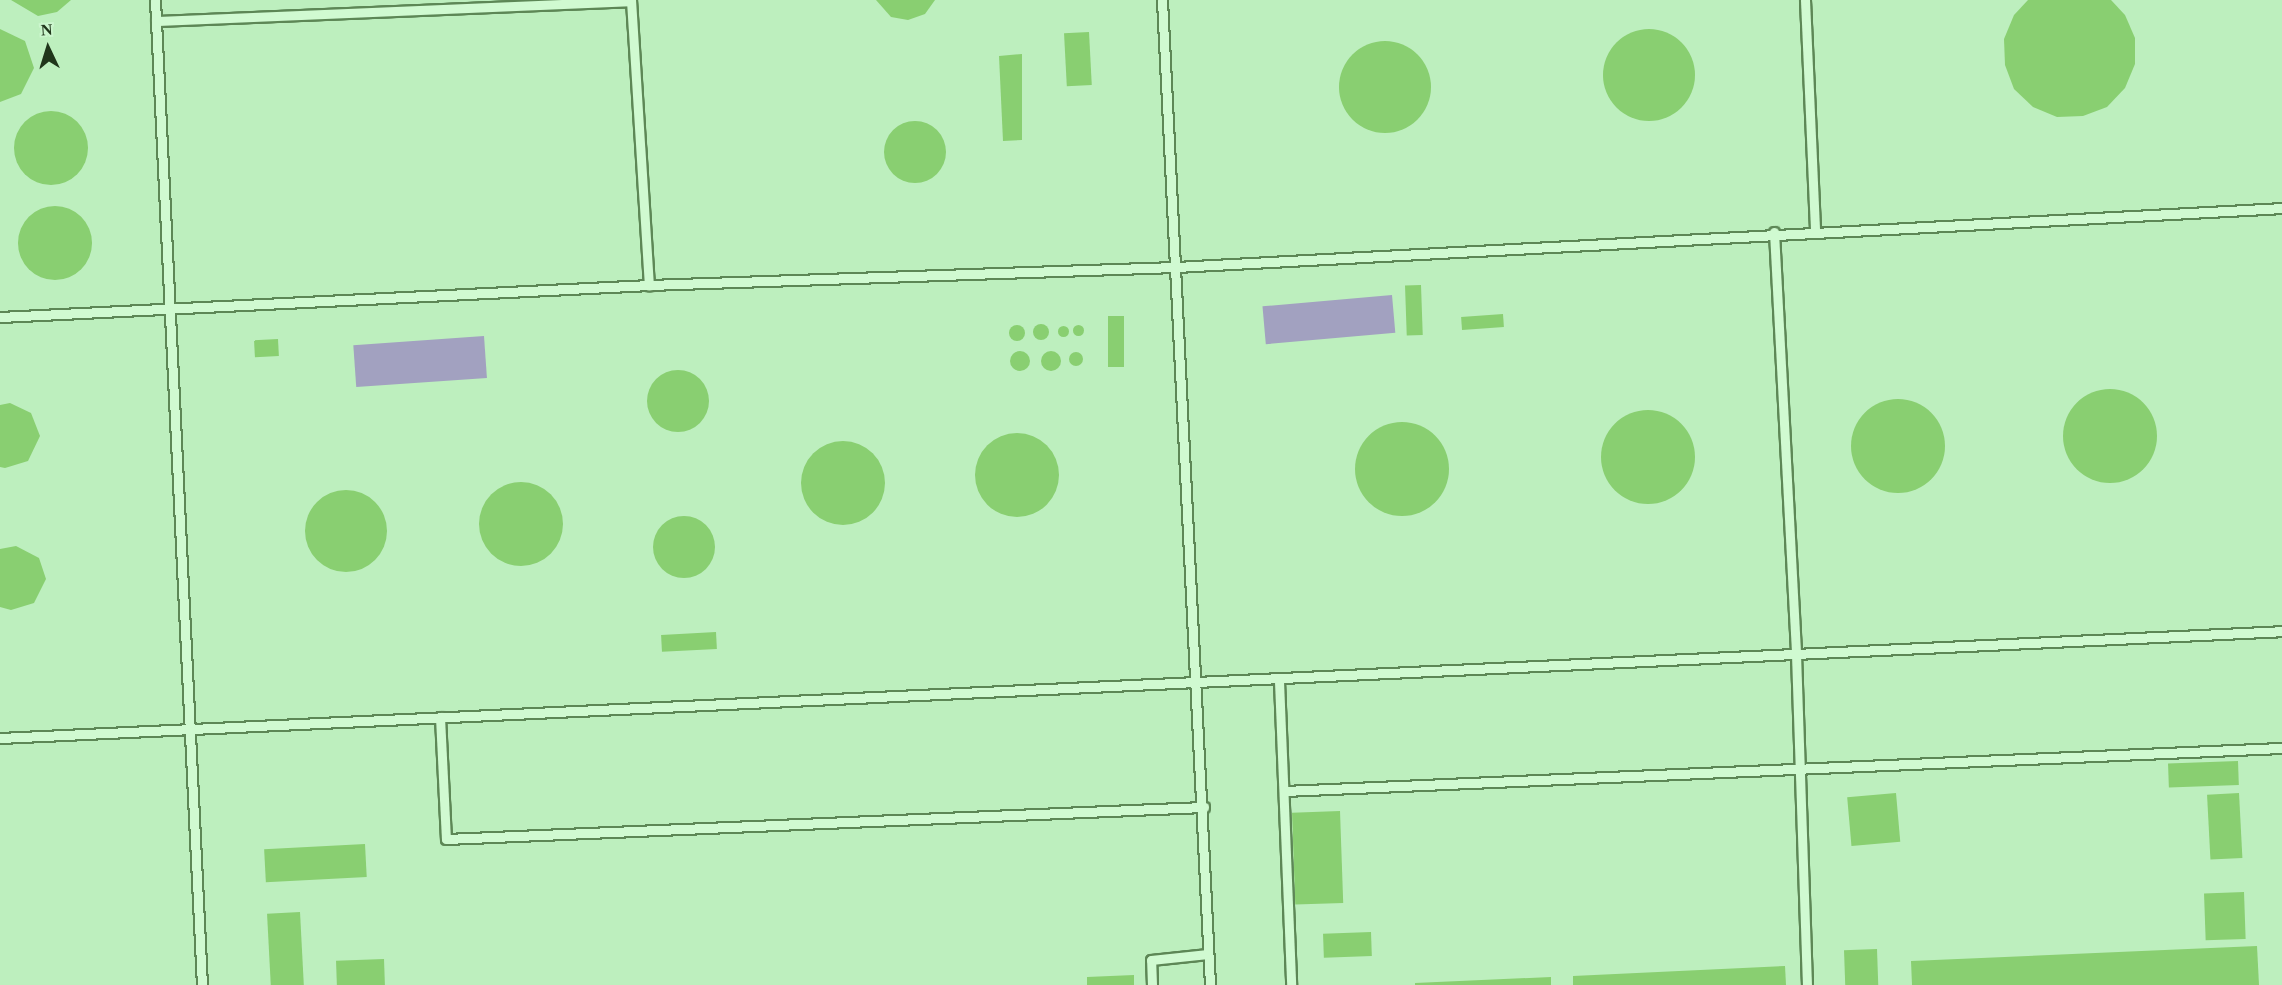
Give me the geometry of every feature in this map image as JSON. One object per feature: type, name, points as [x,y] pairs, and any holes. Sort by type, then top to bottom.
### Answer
[{"type":"lane","points":[[155,0],[202,985]]},
{"type":"lane","points":[[1162,0],[1194,685],[1204,807],[1210,985]]},
{"type":"lane","points":[[1805,0],[1815,230]]},
{"type":"lane","points":[[156,21],[631,1],[649,285]]},
{"type":"lane","points":[[0,317],[649,285],[1176,267],[1774,232],[2282,208]]},
{"type":"lane","points":[[1774,232],[1796,654],[1807,985]]},
{"type":"lane","points":[[0,738],[1280,681],[2282,631]]},
{"type":"lane","points":[[1280,681],[1291,985]]},
{"type":"lane","points":[[440,717],[446,839],[1204,807]]},
{"type":"lane","points":[[1284,791],[2282,748]]},
{"type":"lane","points":[[1152,985],[1151,960],[1208,954]]},
{"type":"water","points":[[1392,295],[1395,333],[1266,344],[1262,306]]},
{"type":"water","points":[[484,336],[487,378],[356,387],[353,345]]},
{"type":"building","points":[[11,0],[71,0],[57,12],[38,16]]},
{"type":"building","points":[[876,0],[935,0],[925,14],[908,20],[891,17]]},
{"type":"building","points":[[2028,0],[2111,0],[2125,15],[2135,38],[2135,64],[2125,88],[2107,107],[2083,116],[2057,117],[2033,107],[2014,89],[2005,65],[2004,39],[2014,15]]},
{"type":"building","points":[[0,29],[25,41],[34,68],[21,94],[0,102]]},
{"type":"building","points":[[1649,29],[1667,33],[1681,43],[1691,57],[1695,75],[1691,93],[1681,107],[1667,117],[1649,121],[1631,117],[1617,107],[1607,93],[1603,75],[1607,57],[1617,43],[1631,33]]},
{"type":"building","points":[[1089,32],[1092,85],[1067,86],[1064,33]]},
{"type":"building","points":[[1385,41],[1411,49],[1423,61],[1431,87],[1423,113],[1411,125],[1385,133],[1359,125],[1347,113],[1339,87],[1347,61],[1359,49]]},
{"type":"building","points":[[1022,54],[1022,140],[1003,141],[999,56]]},
{"type":"building","points":[[51,111],[72,117],[82,127],[88,148],[82,169],[72,179],[51,185],[30,179],[20,169],[14,148],[20,127],[30,117]]},
{"type":"building","points":[[915,121],[927,123],[937,130],[944,140],[946,152],[944,164],[937,174],[927,181],[915,183],[903,181],[893,174],[886,164],[884,152],[886,140],[893,130],[903,123]]},
{"type":"building","points":[[55,206],[76,212],[86,222],[92,243],[86,264],[76,274],[55,280],[34,274],[24,264],[18,243],[24,222],[34,212]]},
{"type":"building","points":[[1421,285],[1423,335],[1407,336],[1405,286]]},
{"type":"building","points":[[1503,314],[1504,327],[1462,330],[1461,317]]},
{"type":"building","points":[[1108,316],[1124,316],[1124,367],[1108,367]]},
{"type":"building","points":[[1038,324],[1044,324],[1049,332],[1047,338],[1038,340],[1033,335],[1033,329]]},
{"type":"building","points":[[1078,324],[1084,330],[1078,336],[1072,330]]},
{"type":"building","points":[[1014,325],[1020,325],[1025,333],[1023,339],[1014,341],[1009,336],[1009,330]]},
{"type":"building","points":[[1063,325],[1069,331],[1063,337],[1057,331]]},
{"type":"building","points":[[278,339],[279,356],[255,357],[254,340]]},
{"type":"building","points":[[1020,351],[1027,354],[1030,361],[1027,368],[1020,371],[1013,368],[1010,361],[1013,354]]},
{"type":"building","points":[[1051,351],[1058,354],[1061,361],[1058,368],[1051,371],[1044,368],[1041,361],[1044,354]]},
{"type":"building","points":[[1076,352],[1081,354],[1083,359],[1081,364],[1076,366],[1071,364],[1069,359],[1071,354]]},
{"type":"building","points":[[678,370],[690,372],[700,379],[707,389],[709,401],[707,413],[700,423],[690,430],[678,432],[666,430],[656,423],[649,413],[647,401],[649,389],[656,379],[666,372]]},
{"type":"building","points":[[2110,389],[2128,392],[2143,403],[2154,418],[2157,436],[2154,454],[2143,469],[2128,480],[2110,483],[2092,480],[2077,469],[2066,454],[2063,436],[2066,418],[2077,403],[2092,392]]},
{"type":"building","points":[[1898,399],[1916,402],[1931,413],[1942,428],[1945,446],[1942,464],[1931,479],[1916,490],[1898,493],[1880,490],[1865,479],[1854,464],[1851,446],[1854,428],[1865,413],[1880,402]]},
{"type":"building","points":[[10,403],[31,413],[40,436],[28,461],[5,468],[0,467],[0,405]]},
{"type":"building","points":[[1648,410],[1666,413],[1681,424],[1692,439],[1695,457],[1692,475],[1681,490],[1666,501],[1648,504],[1630,501],[1615,490],[1604,475],[1601,457],[1604,439],[1615,424],[1630,413]]},
{"type":"building","points":[[1402,422],[1420,425],[1435,436],[1446,451],[1449,469],[1446,487],[1435,502],[1420,513],[1402,516],[1384,513],[1369,502],[1358,487],[1355,469],[1358,451],[1369,436],[1384,425]]},
{"type":"building","points":[[1017,433],[1040,440],[1052,452],[1059,475],[1052,498],[1040,510],[1017,517],[994,510],[982,498],[975,475],[982,452],[994,440]]},
{"type":"building","points":[[843,441],[866,448],[878,460],[885,483],[878,506],[866,518],[843,525],[820,518],[808,506],[801,483],[808,460],[820,448]]},
{"type":"building","points":[[521,482],[544,489],[556,501],[563,524],[556,547],[544,559],[521,566],[498,559],[486,547],[479,524],[486,501],[498,489]]},
{"type":"building","points":[[338,490],[354,490],[369,497],[380,508],[387,523],[384,547],[375,560],[354,572],[338,572],[323,565],[312,554],[305,539],[305,523],[312,508],[323,497]]},
{"type":"building","points":[[684,516],[696,518],[706,525],[713,535],[715,547],[713,559],[706,569],[696,576],[684,578],[672,576],[662,569],[655,559],[653,547],[655,535],[662,525],[672,518]]},
{"type":"building","points":[[16,546],[39,558],[46,579],[34,603],[11,610],[0,607],[0,549]]},
{"type":"building","points":[[716,632],[717,649],[662,652],[661,635]]},
{"type":"building","points":[[2238,761],[2239,785],[2169,787],[2168,763]]},
{"type":"building","points":[[1896,793],[1900,842],[1851,846],[1847,797]]},
{"type":"building","points":[[2239,793],[2242,858],[2210,860],[2207,795]]},
{"type":"building","points":[[1340,811],[1343,903],[1295,905],[1292,813]]},
{"type":"building","points":[[365,844],[367,877],[266,882],[264,849]]},
{"type":"building","points":[[2244,892],[2246,939],[2206,940],[2204,893]]},
{"type":"building","points":[[300,912],[304,985],[271,985],[267,914]]},
{"type":"building","points":[[1371,932],[1372,956],[1324,958],[1323,934]]},
{"type":"building","points":[[2257,946],[2259,985],[1912,985],[1911,961]]},
{"type":"building","points":[[1877,949],[1878,985],[1845,985],[1844,950]]},
{"type":"building","points":[[384,959],[385,985],[337,985],[336,961]]},
{"type":"building","points":[[1785,966],[1786,985],[1573,985],[1573,976]]},
{"type":"building","points":[[1134,975],[1134,985],[1087,985],[1087,977]]},
{"type":"building","points":[[1551,977],[1551,985],[1415,985],[1415,983]]}]
